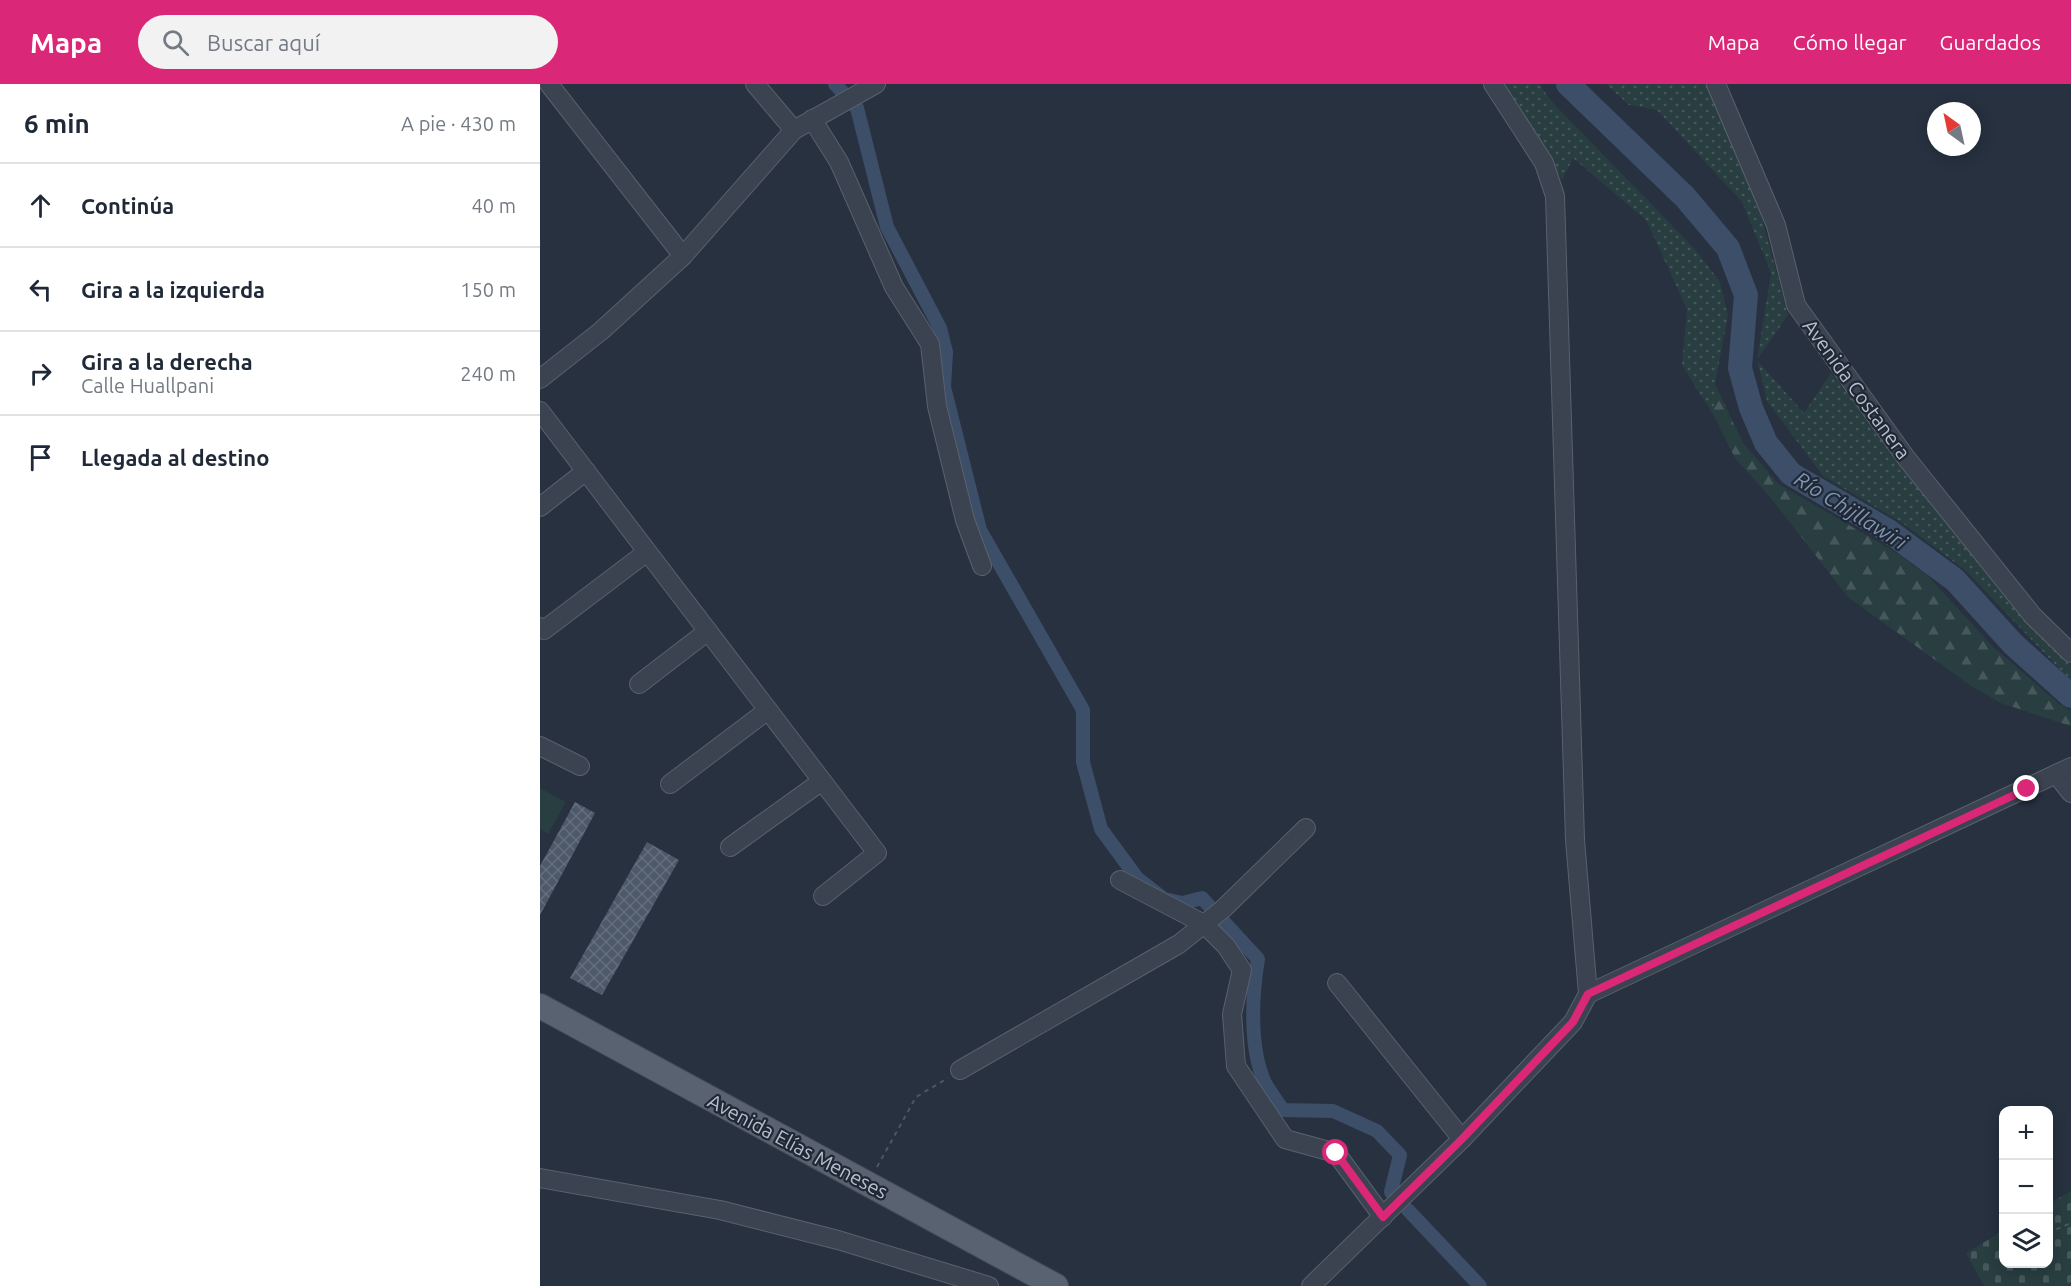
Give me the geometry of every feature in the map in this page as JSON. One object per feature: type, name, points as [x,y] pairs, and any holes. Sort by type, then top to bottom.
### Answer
[{"type":"main road","name":"Avenida Elías Meneses","points":[[540,1006],[1056,1286]]},
{"type":"street","points":[[540,87],[547,84],[683,256]]},
{"type":"street","points":[[755,84],[794,130]]},
{"type":"street","points":[[540,379],[601,331],[683,256],[794,130],[852,95],[876,84]]},
{"type":"street","points":[[1311,1286],[1462,1139],[1573,1022],[1588,994],[1575,840],[1555,196],[1544,163],[1493,84]]},
{"type":"street","name":"Avenida Costanera","points":[[1716,84],[1776,225],[1796,304],[1907,459],[2033,616],[2071,653]]},
{"type":"street","points":[[818,116],[894,287],[930,344],[937,406],[965,520],[982,566]]},
{"type":"street","points":[[540,411],[877,853],[823,896]]},
{"type":"street","points":[[540,507],[586,471]]},
{"type":"street","points":[[540,627],[544,630],[647,552]]},
{"type":"street","points":[[639,684],[708,631]]},
{"type":"street","points":[[670,784],[768,710]]},
{"type":"street","points":[[540,746],[580,766]]},
{"type":"street","points":[[1588,994],[2064,770],[2071,794]]},
{"type":"street","points":[[730,847],[822,781]]},
{"type":"street","points":[[960,1070],[1179,944],[1213,918],[1306,828]]},
{"type":"street","points":[[1120,880],[1213,918],[1226,946],[1242,970],[1232,1014],[1236,1066],[1285,1139],[1336,1153],[1383,1217]]},
{"type":"street","points":[[1337,983],[1462,1139]]},
{"type":"street","points":[[540,1178],[720,1210],[838,1240],[989,1286]]},
{"type":"path","points":[[867,1183],[916,1098],[960,1070]]},
{"type":"path","points":[[2053,1231],[2071,1223]]},
{"type":"green space","points":[[1502,84],[1539,84],[1552,102],[1695,249],[1720,282],[1728,315],[1715,384],[1743,443],[1778,484],[1890,549],[1927,575],[1992,646],[2059,704],[2071,711],[2071,726],[2001,703],[1970,685],[1848,597],[1772,499],[1735,458],[1714,416],[1682,365],[1687,309],[1646,220],[1573,158],[1562,180]]},
{"type":"green space","points":[[1606,84],[1709,84],[1762,218],[1788,315],[1757,360],[1771,273],[1742,202],[1657,110],[1629,105]]},
{"type":"green space","points":[[1757,360],[1804,413],[1831,373],[1997,585],[2071,666],[2071,681],[1966,571],[1904,524],[1823,476],[1767,401]]},
{"type":"green space","points":[[1714,384],[1743,443],[1778,484],[1890,549],[1927,575],[1992,646],[2059,704],[2071,711],[2071,726],[2001,703],[1970,685],[1848,597],[1772,499],[1735,458],[1714,416]]},
{"type":"green space","points":[[540,788],[566,802],[548,834],[540,829]]},
{"type":"green space","points":[[2071,1191],[2071,1286],[1984,1286],[1966,1253],[1999,1233],[1999,1268],[2053,1268],[2053,1202]]},
{"type":"building","points":[[575,802],[595,813],[540,915],[540,866]]},
{"type":"building","points":[[647,842],[679,860],[602,995],[570,978]]},
{"type":"waterway","points":[[835,84],[857,108],[887,227],[940,328],[946,352],[944,387],[980,530],[1083,710],[1083,762],[1101,829],[1137,878],[1164,899],[1183,903],[1202,898],[1258,959],[1253,1021],[1256,1054],[1265,1083],[1283,1110],[1333,1111],[1377,1131],[1400,1155],[1391,1192]]},
{"type":"waterway","name":"Río Chijllawiri","points":[[1568,84],[1685,197],[1728,248],[1746,295],[1740,368],[1751,408],[1766,443],[1791,474],[1887,530],[1955,580],[2013,644],[2071,696]]},
{"type":"waterway","points":[[1408,1210],[1480,1286]]},
{"type":"route","points":[[1336,1153],[1383,1217],[1462,1139],[1573,1022],[1588,994],[2027,789]]}]
